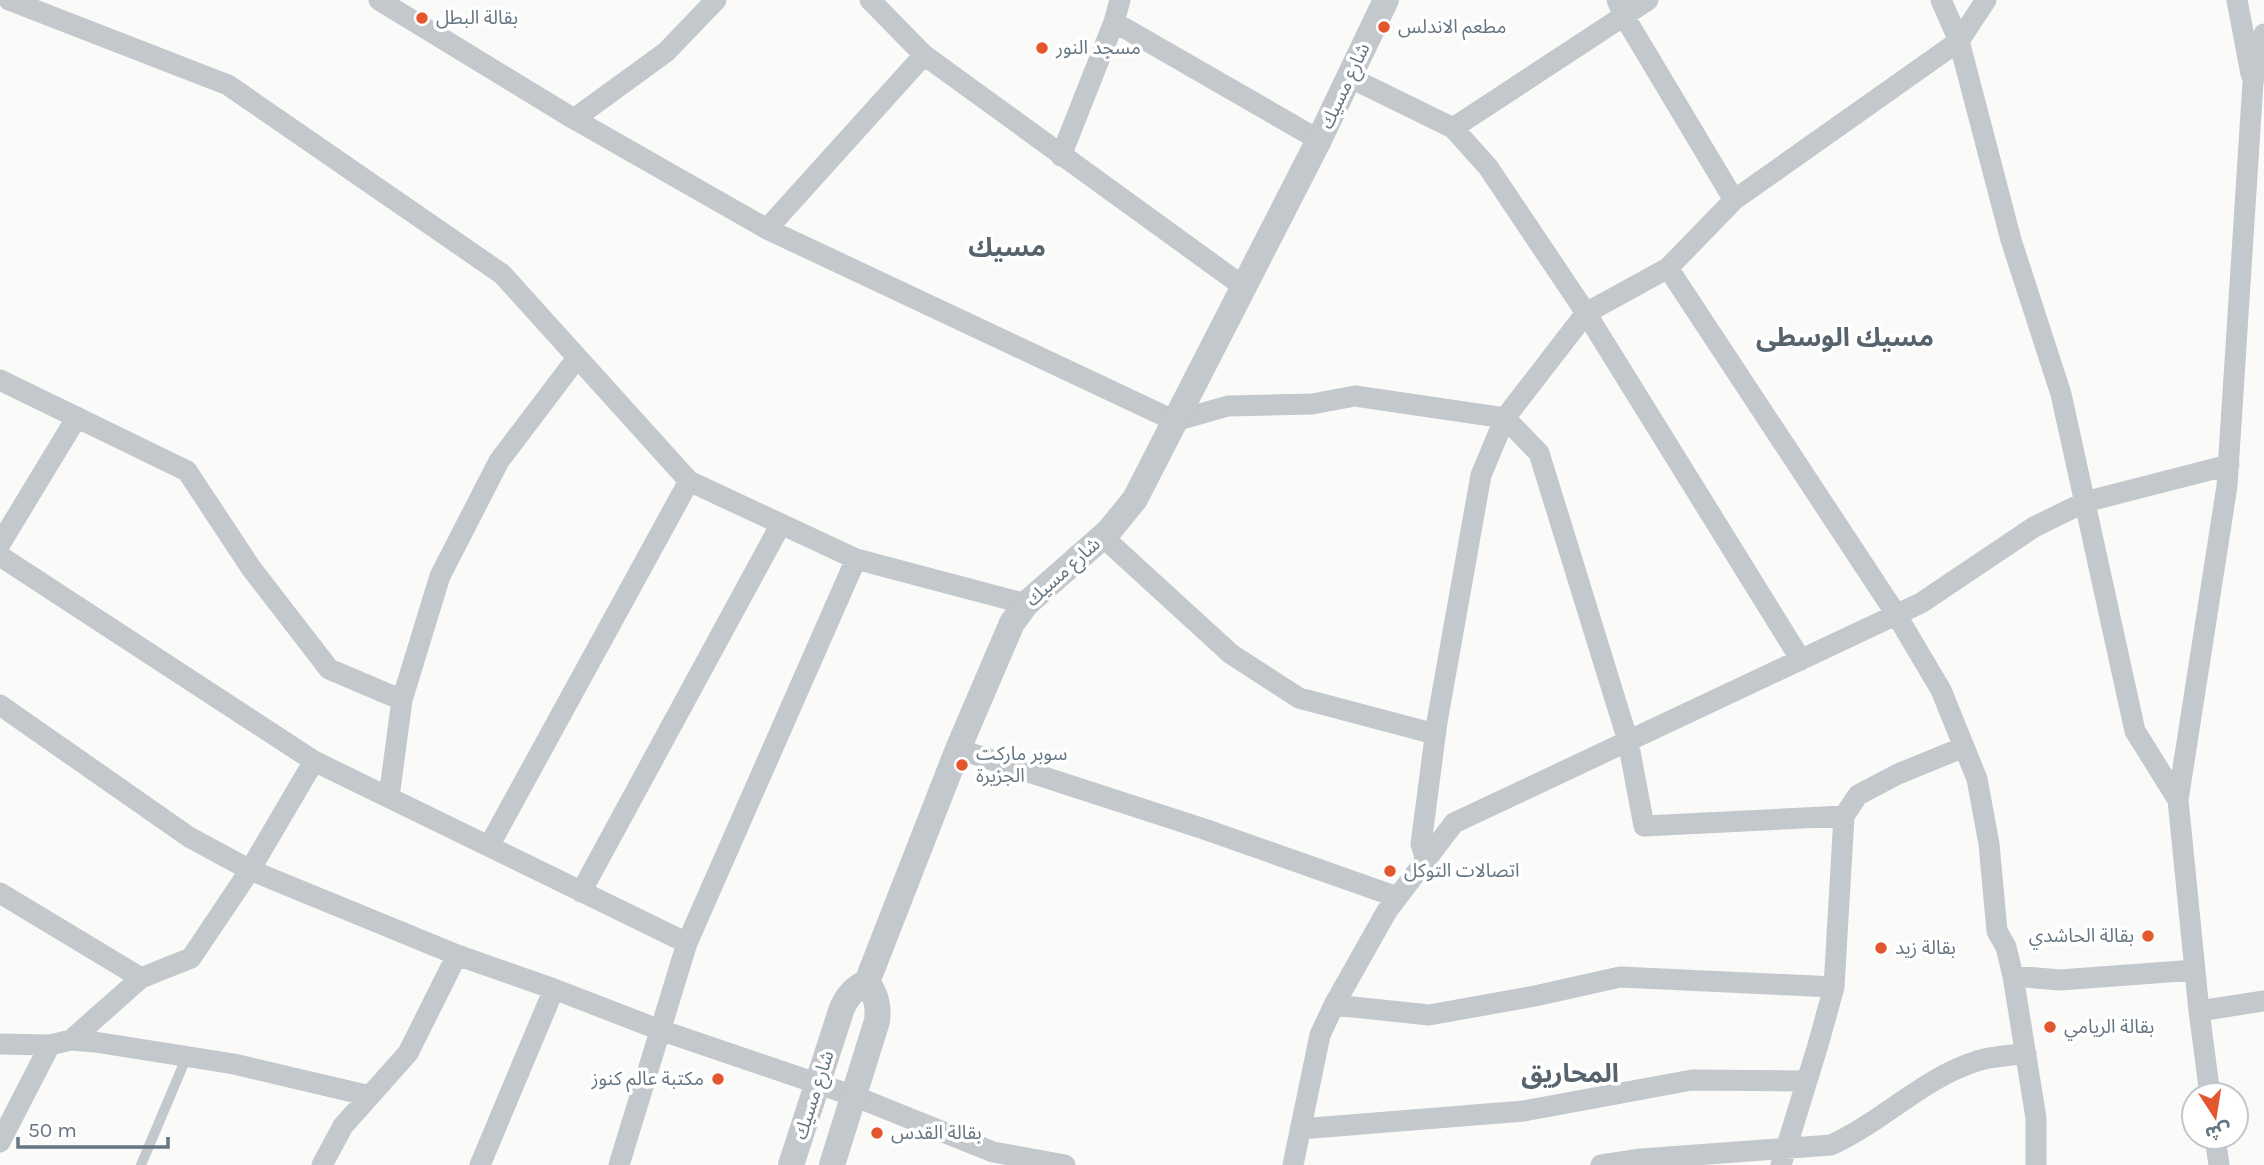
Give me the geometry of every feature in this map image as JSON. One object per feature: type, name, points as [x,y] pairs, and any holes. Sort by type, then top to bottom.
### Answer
[{"type":"street","points":[[9,0],[52,8],[228,85],[502,274],[689,481],[856,559],[1026,604]]},
{"type":"street","points":[[379,0],[574,119],[767,229],[1175,421],[1228,407],[1312,404],[1354,396],[1505,418],[1539,453],[1628,741],[1644,826],[1844,816]]},
{"type":"street","points":[[574,119],[666,52],[716,0]]},
{"type":"street","points":[[870,0],[924,55],[1244,287]]},
{"type":"street","points":[[1061,156],[1114,22],[1120,0]]},
{"type":"street","name":"شارع مسيك","points":[[791,1165],[846,1001],[857,987],[867,982],[958,749],[1012,623],[1026,604],[1118,522],[1135,499],[1320,140],[1386,0]]},
{"type":"street","points":[[1453,128],[1620,8],[1648,0]]},
{"type":"street","points":[[1941,0],[1959,40],[2011,240],[2061,394],[2135,731],[2178,800]]},
{"type":"street","points":[[1426,860],[1421,844],[1435,734],[1481,475],[1505,418],[1586,313],[1668,268],[1734,200],[1959,40],[1986,0]]},
{"type":"street","points":[[2237,0],[2253,82]]},
{"type":"street","points":[[1620,8],[1734,200]]},
{"type":"street","points":[[1114,22],[1320,140]]},
{"type":"street","points":[[2208,1081],[2178,800],[2227,486],[2253,82],[2264,38]]},
{"type":"street","points":[[767,229],[924,55]]},
{"type":"street","points":[[1349,77],[1453,128],[1488,167],[1586,313],[1801,660]]},
{"type":"street","points":[[1668,268],[1896,614],[1941,690],[1977,779],[1989,844],[1997,931],[2006,947],[2013,976],[2036,1118],[2036,1165]]},
{"type":"street","points":[[389,797],[402,700],[440,576],[499,461],[577,358]]},
{"type":"street","points":[[0,380],[187,471],[251,568],[329,669],[402,700]]},
{"type":"street","points":[[0,544],[77,417]]},
{"type":"street","points":[[1293,1165],[1320,1035],[1334,1005],[1387,911],[1454,823],[1922,603],[2034,527],[2085,502],[2229,465]]},
{"type":"street","points":[[489,846],[689,481]]},
{"type":"street","points":[[581,892],[781,524]]},
{"type":"street","points":[[1102,537],[1231,654],[1299,698],[1435,734]]},
{"type":"street","points":[[0,556],[314,761],[687,943]]},
{"type":"street","points":[[619,1165],[687,943],[856,559]]},
{"type":"street","points":[[0,705],[189,837],[250,870],[457,955],[660,1030],[854,1096],[993,1158],[1065,1165]]},
{"type":"street","points":[[1784,1156],[1834,987],[1844,816],[1858,795],[1898,774],[1964,747]]},
{"type":"street","points":[[958,749],[1204,829],[1397,897]]},
{"type":"street","points":[[0,1142],[61,1042],[141,978],[191,958],[250,870],[314,761]]},
{"type":"street","points":[[0,893],[141,978]]},
{"type":"street","points":[[322,1165],[343,1126],[408,1053],[457,955]]},
{"type":"street","points":[[2013,976],[2060,980],[2195,970]]},
{"type":"street","points":[[1334,1005],[1429,1014],[1535,996],[1620,977],[1834,987]]},
{"type":"street","points":[[832,1165],[878,1013],[875,994],[867,982]]},
{"type":"street","points":[[480,1165],[554,989]]},
{"type":"street","points":[[2199,1011],[2264,1001]]},
{"type":"street","points":[[0,1044],[61,1042],[187,1056],[234,1064],[370,1096]]},
{"type":"street","points":[[1601,1165],[1641,1159],[1784,1156],[1831,1145],[1858,1133],[1940,1078],[1978,1061],[2026,1053]]},
{"type":"street","points":[[1300,1129],[1524,1111],[1692,1080],[1807,1081]]},
{"type":"street","points":[[813,1165],[831,1117],[837,1108],[854,1096]]},
{"type":"lane","points":[[141,1165],[187,1056]]},
{"type":"place","name":"بقالة البطل","points":[[422,18]]},
{"type":"place","name":"مطعم الاندلس","points":[[1384,27]]},
{"type":"place","name":"مسجد النور","points":[[1042,48]]},
{"type":"place","name":"سوبر ماركت الجزيرة","points":[[962,765]]},
{"type":"place","name":"اتصالات التوكل","points":[[1390,871]]},
{"type":"place","name":"بقالة الحاشدي","points":[[2148,936]]},
{"type":"place","name":"بقالة زيد","points":[[1881,948]]},
{"type":"place","name":"بقالة الريامي","points":[[2050,1027]]},
{"type":"place","name":"مكتبة عالم كنوز","points":[[718,1079]]},
{"type":"place","name":"بقالة القدس","points":[[877,1133]]},
{"type":"district","name":"مسيك","points":[[1007,247]]},
{"type":"district","name":"مسيك الوسطى","points":[[1845,337]]},
{"type":"district","name":"المحاريق","points":[[1570,1073]]}]
